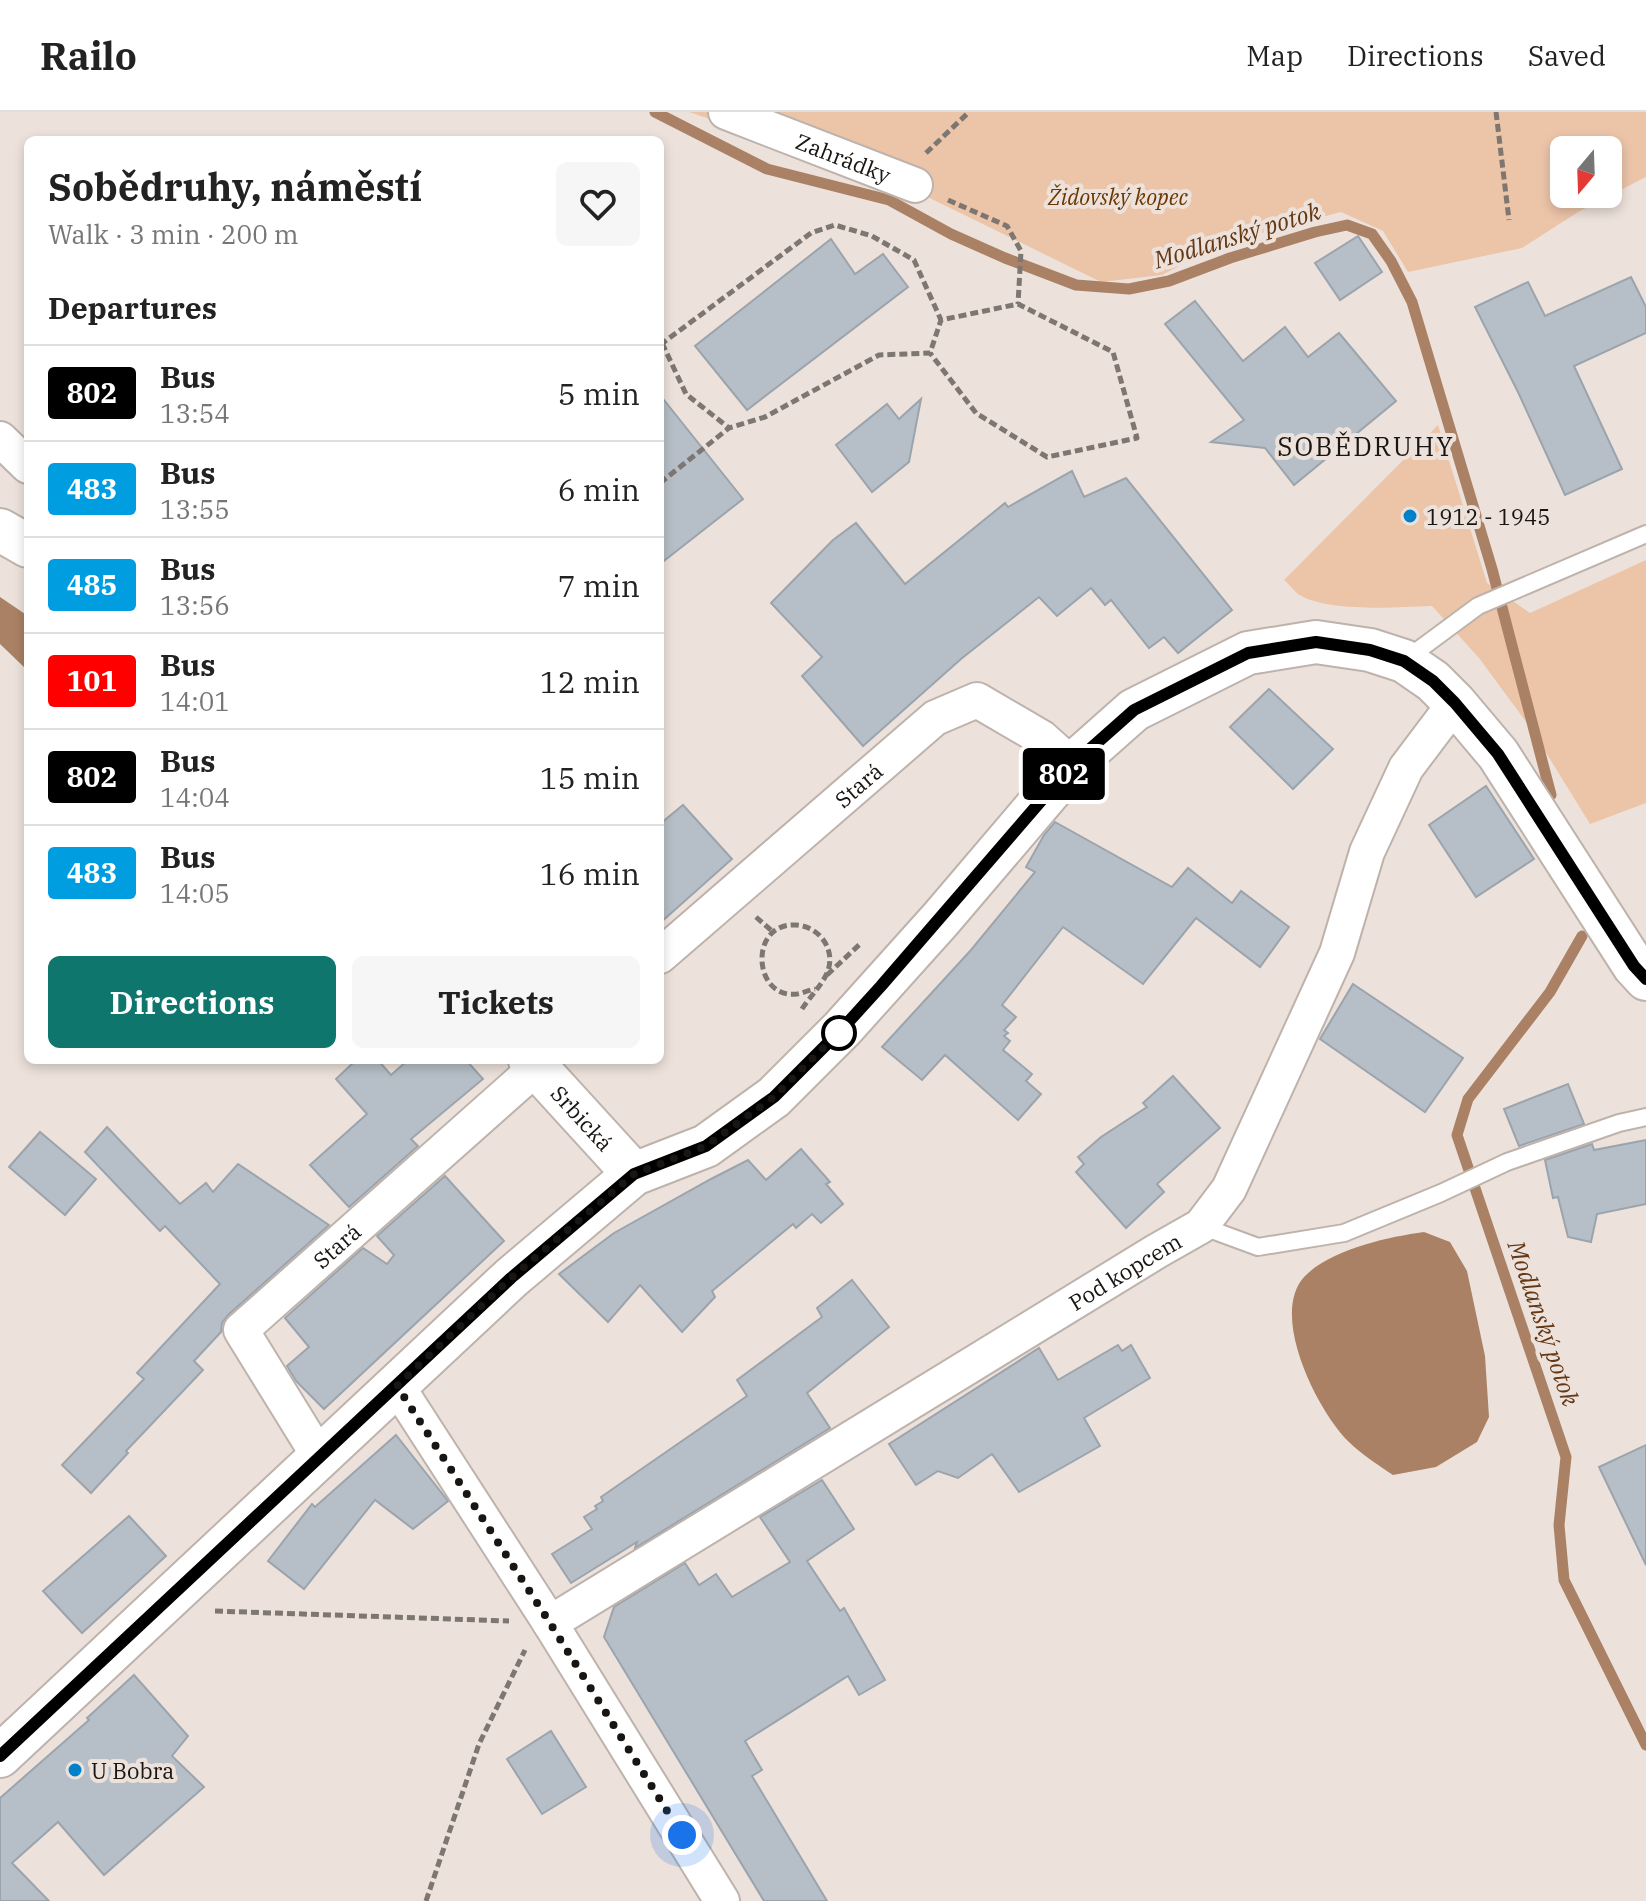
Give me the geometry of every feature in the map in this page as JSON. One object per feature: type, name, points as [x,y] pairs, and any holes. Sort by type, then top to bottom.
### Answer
[{"type":"street","name":"Zahrádky","points":[[726,112],[915,185]]},
{"type":"street","points":[[0,439],[24,462]]},
{"type":"street","points":[[0,530],[24,544]]},
{"type":"street","points":[[0,1756],[511,1278],[634,1174],[706,1146],[774,1097],[871,997],[1072,765],[1134,710],[1248,653],[1316,642],[1370,650],[1404,661],[1433,681],[1498,754],[1634,966],[1646,979]]},
{"type":"street","name":"Stará","points":[[664,953],[935,718],[977,700],[1042,738],[1072,765]]},
{"type":"street","name":"Pod kopcem","points":[[550,1623],[1201,1226],[1229,1189],[1337,953],[1367,852],[1406,768],[1455,703]]},
{"type":"street","name":"Stará","points":[[320,1458],[241,1330],[536,1064]]},
{"type":"street","name":"Srbická","points":[[538,1064],[634,1174]]},
{"type":"street","points":[[397,1386],[550,1623],[722,1901]]},
{"type":"lane","points":[[1404,661],[1478,606],[1646,534]]},
{"type":"lane","points":[[1201,1226],[1258,1247],[1344,1233],[1507,1162],[1619,1123],[1646,1117]]},
{"type":"path","points":[[969,112],[927,150],[915,185],[1007,226],[1021,251],[1018,304]]},
{"type":"path","points":[[1496,112],[1509,220]]},
{"type":"path","points":[[664,342],[811,233],[835,225],[872,236],[914,260],[941,320],[930,353]]},
{"type":"path","points":[[930,353],[976,413],[1047,457],[1137,438],[1113,352],[1018,304],[941,320]]},
{"type":"path","points":[[664,350],[686,394],[729,428]]},
{"type":"path","points":[[664,480],[729,428],[765,417],[879,355],[930,353]]},
{"type":"path","points":[[789,925],[803,925],[817,932],[826,943],[830,959],[827,975],[815,989],[794,995],[775,988],[761,970],[761,950],[773,932],[789,925]]},
{"type":"path","points":[[158,1609],[550,1623]]},
{"type":"path","points":[[426,1901],[479,1744],[529,1643],[550,1623]]},
{"type":"green space","name":"Židovský kopec","points":[[689,112],[1646,112],[1646,177],[1622,189],[1622,136],[1550,136],[1550,208],[1586,208],[1522,248],[1408,272],[1383,231],[1341,212],[1223,243],[1162,275],[1101,282],[899,183]]},
{"type":"green space","points":[[1438,425],[1487,583],[1530,613],[1646,560],[1646,803],[1590,824],[1532,730],[1479,658],[1432,606],[1363,608],[1326,604],[1298,594],[1284,580]]},
{"type":"shaded area","points":[[0,597],[24,613],[24,667],[0,644]]},
{"type":"shaded area","points":[[1424,1232],[1450,1242],[1467,1271],[1485,1356],[1489,1417],[1477,1442],[1436,1467],[1393,1475],[1349,1442],[1324,1409],[1302,1362],[1294,1337],[1292,1314],[1295,1293],[1305,1276],[1330,1258],[1361,1246]]},
{"type":"building","points":[[1358,236],[1382,272],[1340,300],[1315,263]]},
{"type":"building","points":[[831,239],[855,274],[883,254],[908,287],[747,410],[695,346]]},
{"type":"building","points":[[1631,277],[1646,307],[1646,333],[1574,366],[1622,469],[1565,495],[1475,307],[1528,282],[1545,316]]},
{"type":"building","points":[[1195,301],[1243,361],[1285,327],[1308,357],[1339,333],[1396,401],[1294,485],[1265,448],[1211,442],[1244,420],[1165,324]]},
{"type":"building","points":[[921,399],[909,462],[872,492],[836,445],[887,404],[899,419]]},
{"type":"building","points":[[664,400],[743,499],[664,561]]},
{"type":"building","points":[[1072,471],[1084,497],[1126,478],[1232,610],[1178,653],[1164,637],[1149,648],[1111,600],[1105,605],[1091,588],[1057,616],[1039,597],[961,659],[863,746],[802,676],[822,657],[771,603],[833,540],[856,523],[905,584],[1005,503],[1008,507]]},
{"type":"building","points":[[1269,689],[1333,749],[1293,789],[1230,727]]},
{"type":"building","points":[[1486,786],[1534,859],[1476,897],[1429,825]]},
{"type":"building","points":[[683,805],[732,859],[664,919],[664,821]]},
{"type":"building","points":[[1055,822],[1172,887],[1188,868],[1232,903],[1241,891],[1289,927],[1260,967],[1196,918],[1143,984],[1063,927],[1002,1005],[1016,1017],[1004,1030],[1008,1033],[1004,1036],[1010,1041],[1003,1050],[1032,1074],[1026,1081],[1041,1094],[1018,1120],[945,1055],[922,1080],[882,1047],[971,950],[1035,872],[1026,867]]},
{"type":"building","points":[[1353,984],[1463,1058],[1425,1112],[1320,1039]]},
{"type":"building","points":[[352,1064],[381,1064],[391,1075],[403,1064],[470,1064],[483,1079],[411,1139],[418,1146],[349,1207],[310,1165],[367,1114],[336,1079]]},
{"type":"building","points":[[1173,1076],[1220,1128],[1157,1184],[1164,1192],[1126,1228],[1076,1172],[1084,1164],[1078,1157],[1101,1137],[1147,1107],[1143,1103]]},
{"type":"building","points":[[1568,1084],[1584,1124],[1519,1146],[1504,1109]]},
{"type":"building","points":[[107,1127],[180,1204],[206,1183],[213,1192],[238,1164],[329,1225],[228,1315],[222,1323],[221,1332],[194,1361],[203,1370],[91,1493],[62,1465],[144,1379],[137,1373],[220,1284],[165,1226],[160,1231],[85,1152]]},
{"type":"building","points":[[40,1132],[96,1179],[65,1215],[9,1167]]},
{"type":"building","points":[[1646,1140],[1646,1204],[1597,1214],[1591,1242],[1568,1237],[1558,1197],[1553,1198],[1545,1160],[1592,1144],[1594,1150]]},
{"type":"building","points":[[801,1149],[830,1182],[826,1184],[843,1204],[821,1223],[812,1214],[796,1228],[793,1224],[712,1291],[715,1297],[682,1332],[640,1285],[608,1322],[559,1274],[614,1233],[711,1179],[748,1160],[766,1180]]},
{"type":"building","points":[[445,1176],[504,1241],[324,1409],[296,1381],[287,1366],[309,1347],[285,1318],[363,1248],[387,1264],[394,1255],[377,1236]]},
{"type":"building","points":[[852,1280],[889,1327],[807,1393],[830,1428],[635,1548],[637,1542],[571,1583],[552,1554],[592,1529],[584,1517],[597,1509],[595,1506],[603,1501],[601,1497],[747,1396],[737,1380],[822,1317],[817,1308]]},
{"type":"building","points":[[1118,1345],[1122,1351],[1131,1345],[1150,1378],[1084,1418],[1100,1446],[1019,1492],[992,1454],[958,1478],[938,1471],[916,1485],[889,1444],[1039,1348],[1058,1380]]},
{"type":"building","points":[[396,1435],[448,1501],[413,1529],[375,1500],[304,1589],[268,1561],[312,1504],[315,1507]]},
{"type":"building","points":[[1646,1445],[1646,1565],[1599,1467]]},
{"type":"building","points":[[822,1480],[854,1529],[807,1561],[840,1611],[844,1608],[885,1680],[859,1695],[848,1676],[745,1741],[762,1770],[752,1776],[827,1901],[764,1901],[604,1637],[614,1607],[685,1563],[699,1585],[716,1574],[732,1597],[790,1562],[760,1517]]},
{"type":"building","points":[[129,1516],[166,1556],[82,1633],[43,1591]]},
{"type":"building","points":[[134,1675],[188,1736],[172,1756],[204,1787],[104,1875],[58,1822],[12,1863],[49,1901],[0,1901],[0,1798],[89,1720],[87,1718]]},
{"type":"building","points":[[551,1731],[586,1787],[542,1814],[507,1759]]},
{"type":"waterway","name":"Modlanský potok","points":[[655,112],[767,169],[889,200],[951,234],[1076,285],[1129,289],[1169,281],[1230,258],[1347,225],[1372,234],[1391,261],[1412,302],[1492,569],[1551,795]]},
{"type":"waterway","name":"Modlanský potok","points":[[1582,936],[1550,992],[1468,1099],[1457,1135],[1566,1457],[1559,1525],[1564,1580],[1646,1745]]},
{"type":"bus line","name":"802","points":[[0,1756],[511,1278],[634,1174],[706,1146],[774,1097],[881,986],[1072,765],[1134,710],[1248,653],[1316,642],[1370,650],[1404,661],[1433,681],[1498,754],[1634,966],[1646,979]]},
{"type":"place","name":"1912 - 1945","points":[[1410,516]]},
{"type":"place","name":"U Bobra","points":[[75,1770]]},
{"type":"district","name":"SOBĚDRUHY","points":[[1366,446]]},
{"type":"route","points":[[682,1835],[397,1386],[511,1278],[634,1174],[706,1146],[774,1097],[842,1029],[839,1033]]}]
